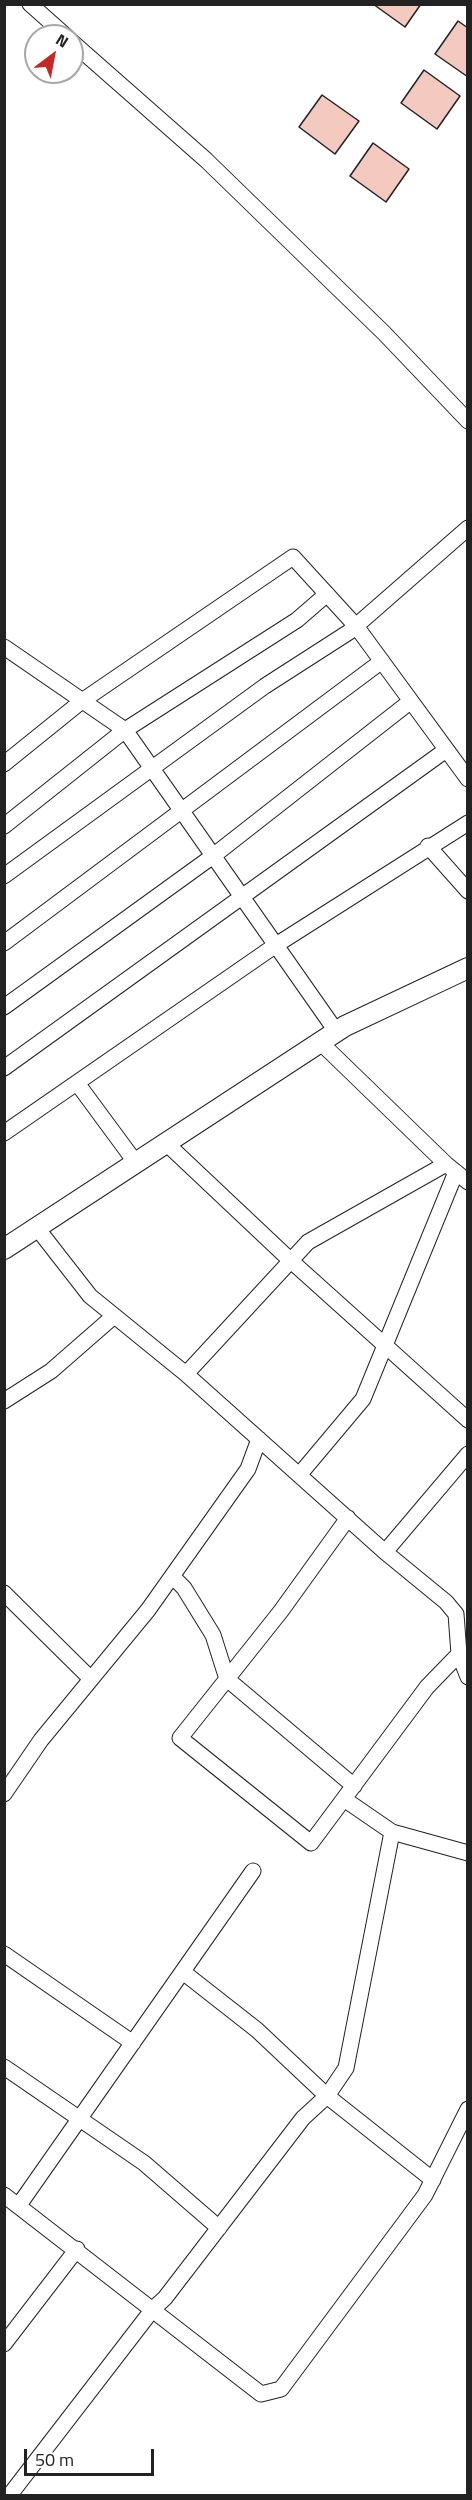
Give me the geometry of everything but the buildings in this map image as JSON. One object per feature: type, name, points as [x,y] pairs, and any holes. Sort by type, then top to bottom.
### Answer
[{"type":"street","points":[[30,4],[52,24]]},
{"type":"street","points":[[84,53],[206,160],[384,333],[468,421]]},
{"type":"street","points":[[4,876],[265,686],[356,626],[468,528]]},
{"type":"street","points":[[4,764],[82,701],[293,556],[356,626],[468,779]]},
{"type":"street","points":[[4,826],[125,730],[297,620],[327,594]]},
{"type":"street","points":[[4,647],[125,730],[336,1031]]},
{"type":"street","points":[[4,943],[382,661]]},
{"type":"street","points":[[4,1007],[213,856],[411,701]]},
{"type":"street","points":[[4,1068],[446,750]]},
{"type":"street","points":[[4,1133],[276,945],[428,846],[468,823]]},
{"type":"street","points":[[428,846],[468,891]]},
{"type":"street","points":[[8,1241],[37,1227],[336,1031],[468,968]]},
{"type":"street","points":[[320,1042],[456,1173]]},
{"type":"street","points":[[77,1083],[136,1162]]},
{"type":"street","points":[[166,1143],[290,1260],[468,1420]]},
{"type":"street","points":[[186,1374],[308,1242],[456,1173]]},
{"type":"street","points":[[300,1474],[363,1399],[456,1173]]},
{"type":"street","points":[[37,1227],[90,1296],[186,1374],[385,1552],[446,1602],[456,1614],[459,1654],[468,1677]]},
{"type":"street","points":[[4,1401],[51,1371],[114,1316]]},
{"type":"street","points":[[4,1794],[40,1740],[148,1610],[248,1469],[259,1439]]},
{"type":"street","points":[[385,1552],[468,1454]]},
{"type":"street","points":[[348,1518],[281,1611],[180,1738],[311,1843],[427,1687],[459,1654]]},
{"type":"street","points":[[172,1576],[184,1588],[213,1635],[227,1679],[354,1786]]},
{"type":"street","points":[[4,1593],[91,1679]]},
{"type":"street","points":[[344,1799],[392,1832],[468,1852]]},
{"type":"street","points":[[9,2496],[303,2118],[327,2096],[346,2068],[392,1832]]},
{"type":"street","points":[[19,2205],[253,1871]]},
{"type":"street","points":[[4,1954],[133,2043]]},
{"type":"street","points":[[183,1972],[257,2030],[327,2096],[433,2180]]},
{"type":"street","points":[[4,2067],[144,2163],[219,2228]]},
{"type":"street","points":[[4,2195],[77,2249],[261,2394],[281,2389],[425,2195],[468,2109]]},
{"type":"street","points":[[4,2344],[77,2249]]}]
